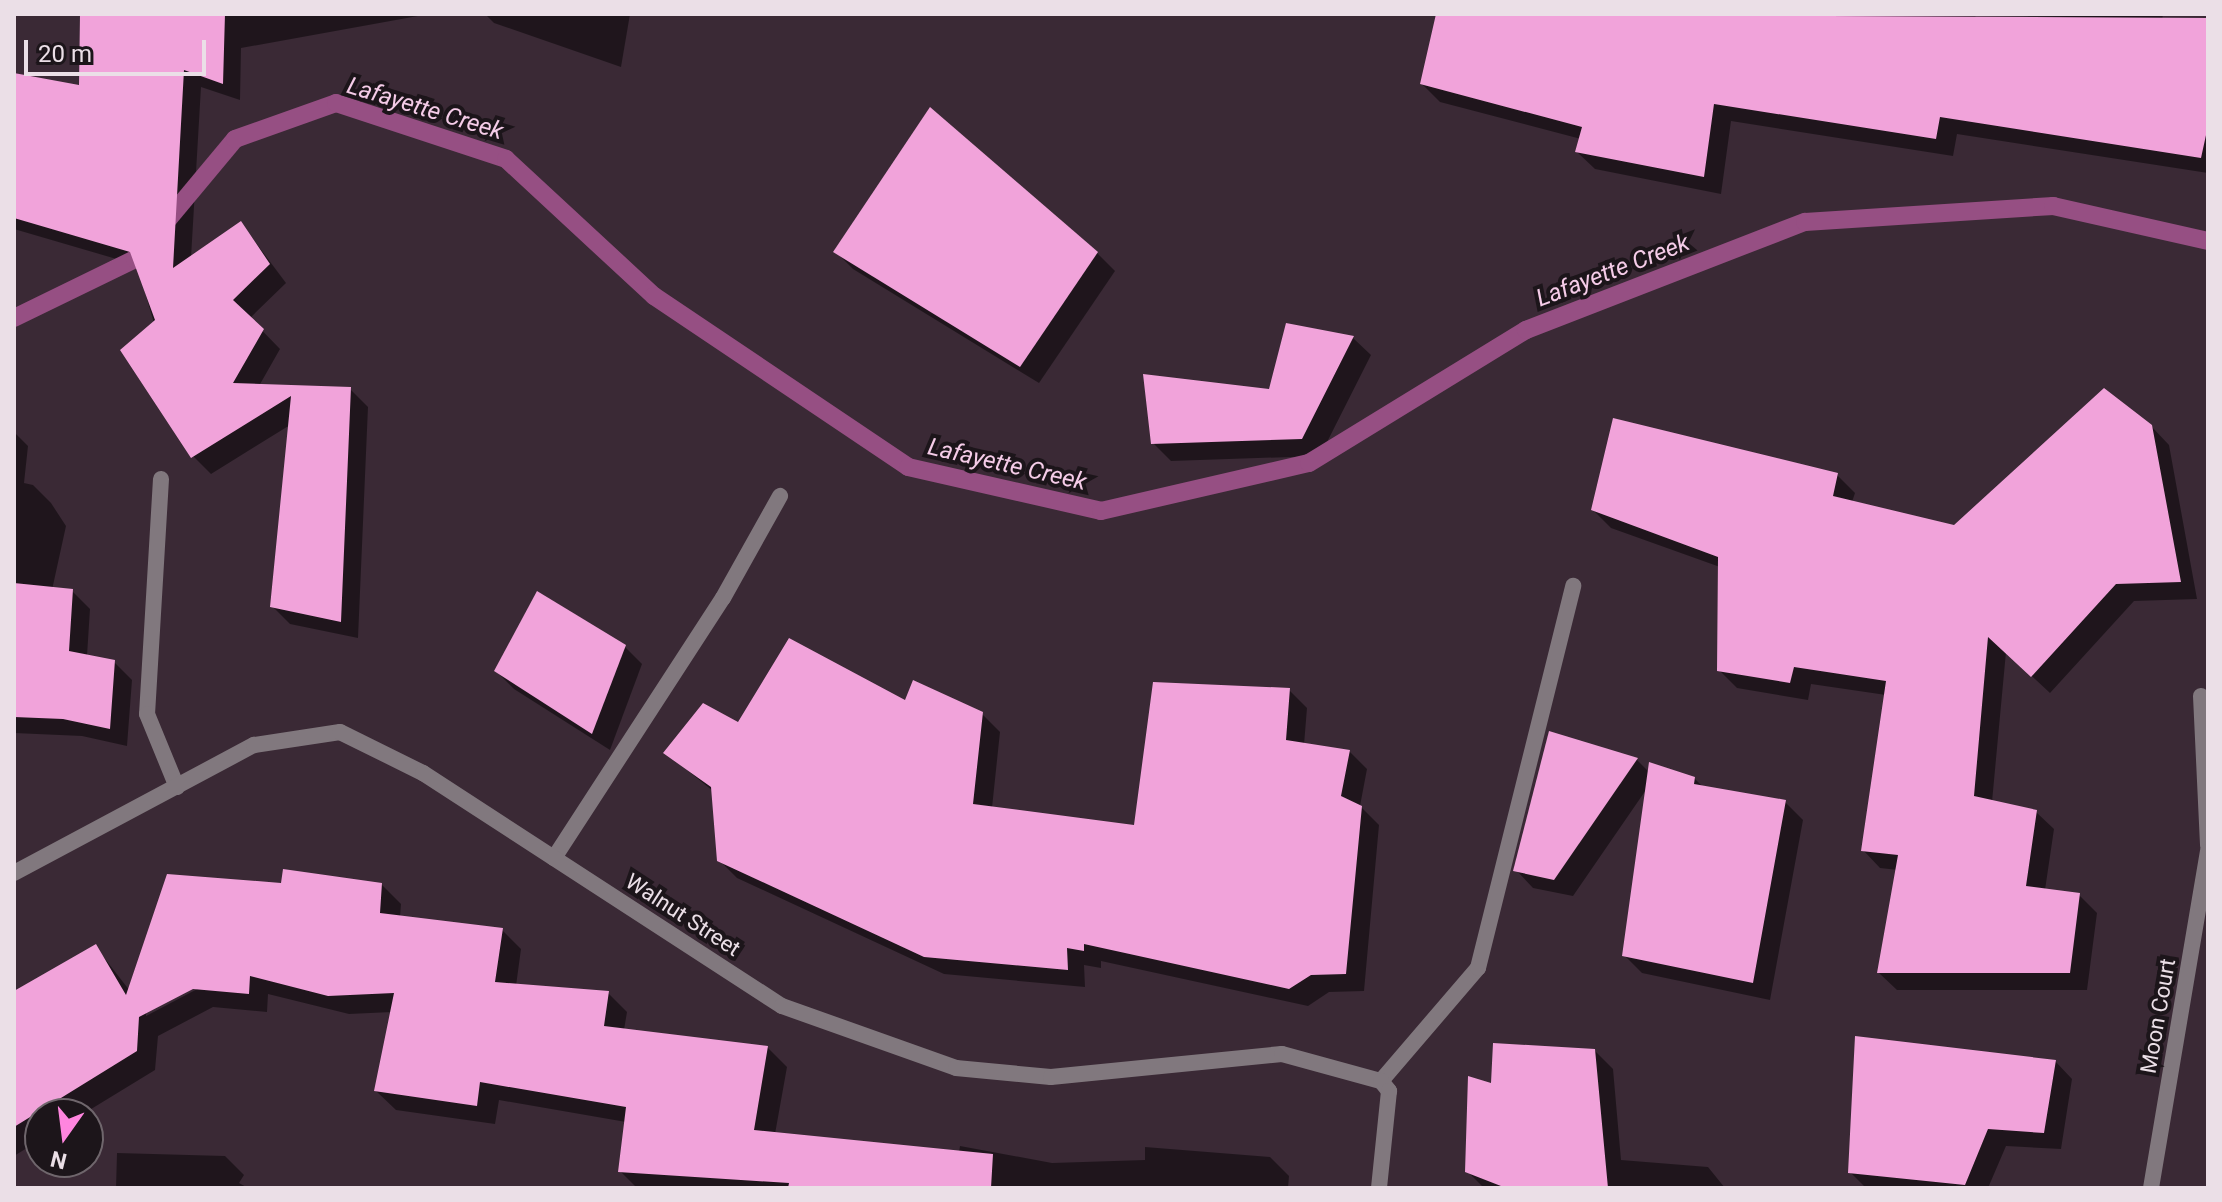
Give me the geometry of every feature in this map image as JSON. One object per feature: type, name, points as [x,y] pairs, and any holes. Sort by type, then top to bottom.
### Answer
[{"type":"street","points":[[161,479],[147,714],[177,787]]},
{"type":"street","points":[[554,858],[707,624],[780,496]]},
{"type":"street","points":[[1379,1188],[1389,1091],[1381,1081],[1478,968],[1573,586]]},
{"type":"street","name":"Moon Court","points":[[2151,1188],[2208,849],[2201,696]]},
{"type":"street","name":"Walnut Street","points":[[14,873],[254,745],[340,732],[423,773],[782,1006],[956,1068],[1051,1077],[1282,1054],[1381,1081]]},
{"type":"building","points":[[80,14],[225,14],[223,84],[184,70],[173,268],[241,221],[270,264],[233,300],[264,329],[233,383],[351,387],[341,622],[270,607],[291,396],[191,458],[120,350],[155,320],[130,252],[14,218],[14,73],[79,85]]},
{"type":"building","points":[[1436,14],[2208,18],[2208,126],[2201,158],[1940,117],[1936,139],[1714,104],[1704,177],[1575,152],[1582,127],[1420,84]]},
{"type":"building","points":[[930,107],[1098,252],[1020,367],[833,252]]},
{"type":"building","points":[[1286,323],[1354,336],[1302,439],[1151,444],[1143,374],[1269,389]]},
{"type":"building","points":[[2104,388],[2152,425],[2181,582],[2116,584],[2031,677],[1988,637],[1974,796],[2037,810],[2026,886],[2080,893],[2070,973],[1877,973],[1898,855],[1861,851],[1886,681],[1794,667],[1790,683],[1717,671],[1718,557],[1591,510],[1613,418],[1838,473],[1833,496],[1954,525]]},
{"type":"building","points":[[14,583],[73,589],[69,651],[115,660],[110,729],[63,719],[14,717]]},
{"type":"building","points":[[537,591],[626,645],[592,734],[494,671]]},
{"type":"building","points":[[789,638],[905,700],[913,680],[983,712],[973,804],[1134,825],[1153,682],[1290,688],[1286,740],[1350,750],[1341,796],[1362,806],[1346,974],[1311,975],[1289,989],[1084,944],[1084,951],[1067,948],[1068,970],[924,957],[717,861],[711,787],[663,753],[703,703],[738,722]]},
{"type":"building","points":[[1549,731],[1638,758],[1554,880],[1513,871]]},
{"type":"building","points":[[1649,762],[1695,777],[1694,784],[1786,800],[1753,983],[1622,956]]},
{"type":"building","points":[[283,869],[382,883],[380,913],[503,928],[495,982],[609,991],[604,1026],[768,1046],[754,1130],[993,1154],[991,1188],[788,1188],[789,1183],[618,1172],[626,1107],[480,1082],[477,1106],[374,1091],[394,993],[328,996],[250,976],[249,994],[193,989],[139,1017],[137,1051],[61,1098],[24,1098],[24,1121],[14,1127],[14,991],[96,944],[126,995],[167,874],[281,883]]},
{"type":"building","points":[[1855,1036],[2056,1060],[2044,1133],[1988,1129],[1965,1185],[1848,1173]]},
{"type":"building","points":[[1493,1043],[1595,1049],[1608,1188],[1506,1188],[1465,1172],[1468,1076],[1491,1083]]},
{"type":"waterway","name":"Lafayette Creek","points":[[14,318],[135,259],[235,139],[336,103],[506,159],[654,296],[908,467],[1101,511],[1309,463],[1526,330],[1805,222],[2053,206],[2208,241]]}]
